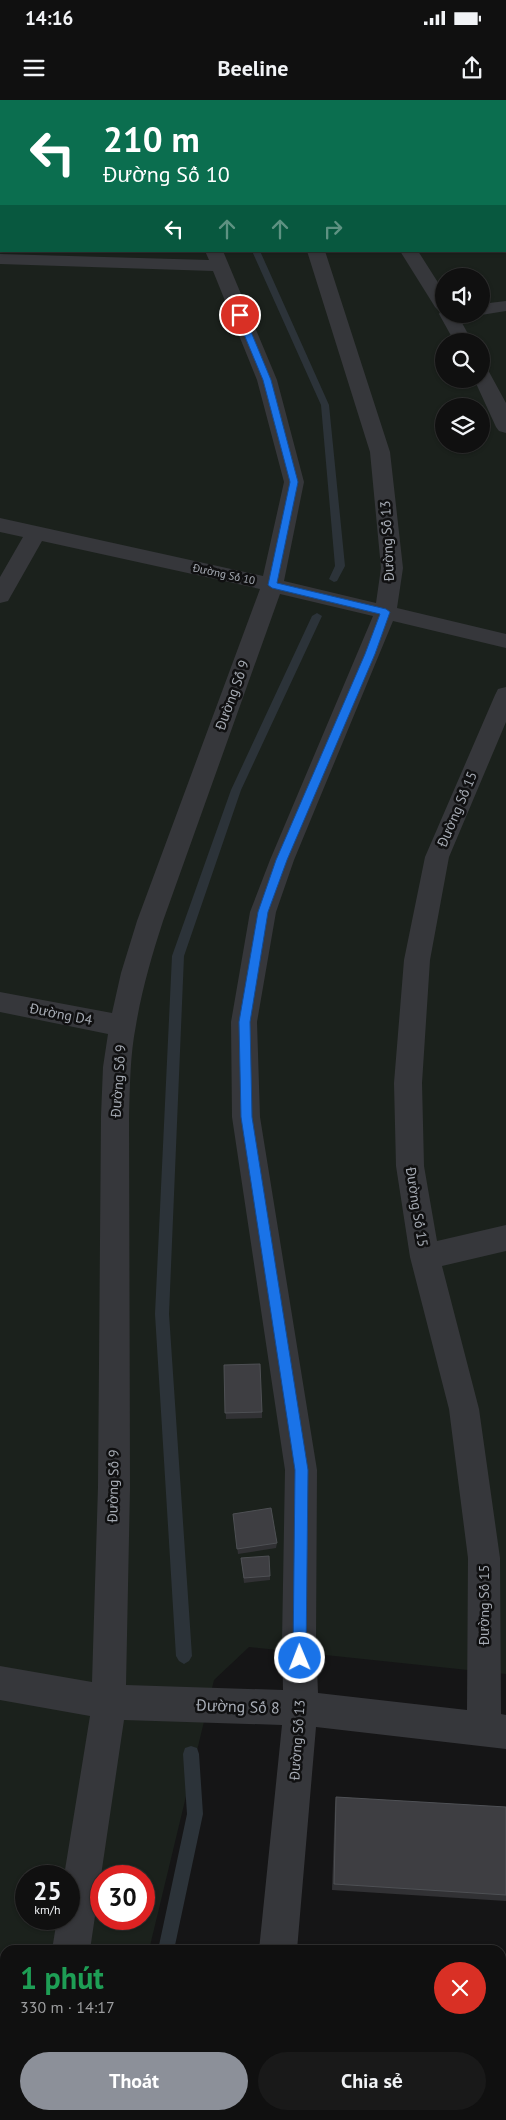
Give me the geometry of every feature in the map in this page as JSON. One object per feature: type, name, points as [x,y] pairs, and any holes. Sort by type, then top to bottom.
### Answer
[{"type":"street","name":"Đường Số 13","points":[[278,1945],[301,1708],[299,1642],[301,1470],[246,1117],[244,1022],[266,904],[282,860],[386,612],[392,568],[380,452],[316,252]]},
{"type":"street","points":[[410,252],[435,293]]},
{"type":"street","points":[[0,259],[217,258]]},
{"type":"street","name":"Đường Số 9","points":[[72,1945],[109,1702],[114,1487],[115,1116],[122,1026],[134,973],[150,921],[272,585],[294,482],[267,380],[217,258]]},
{"type":"street","points":[[490,309],[506,306]]},
{"type":"street","points":[[489,388],[506,427]]},
{"type":"street","name":"Đường Số 10","points":[[0,525],[272,585],[506,641]]},
{"type":"street","points":[[0,596],[36,533]]},
{"type":"street","name":"Đường Số 15","points":[[495,1730],[484,1558],[464,1409],[425,1257],[410,1166],[408,1083],[417,960],[437,857],[506,695]]},
{"type":"street","name":"Đường D4","points":[[0,1002],[122,1026]]},
{"type":"street","points":[[425,1257],[506,1238]]},
{"type":"street","name":"Đường Số 8","points":[[0,1683],[109,1702],[301,1708],[495,1730]]},
{"type":"shaded area","points":[[0,252],[506,252],[506,1674],[249,1647],[214,1680],[155,1925],[155,1865],[90,1865],[90,1930],[154,1930],[150,1945],[0,1945]]},
{"type":"building","points":[[260,1364],[262,1412],[225,1413],[224,1365]]},
{"type":"building","points":[[271,1508],[277,1543],[237,1549],[233,1514]]},
{"type":"building","points":[[269,1556],[270,1576],[244,1578],[241,1558]]},
{"type":"building","points":[[336,1797],[506,1807],[506,1895],[334,1884]]},
{"type":"waterway","points":[[256,252],[325,405],[340,566],[334,579]]},
{"type":"waterway","points":[[184,1656],[162,1314],[178,956],[236,790],[317,616]]},
{"type":"waterway","points":[[167,1945],[195,1814],[191,1754]]},
{"type":"route","points":[[240,315],[267,380],[294,482],[272,585],[386,612],[282,860],[263,912],[244,1022],[246,1117],[301,1470],[300,1658]]}]
